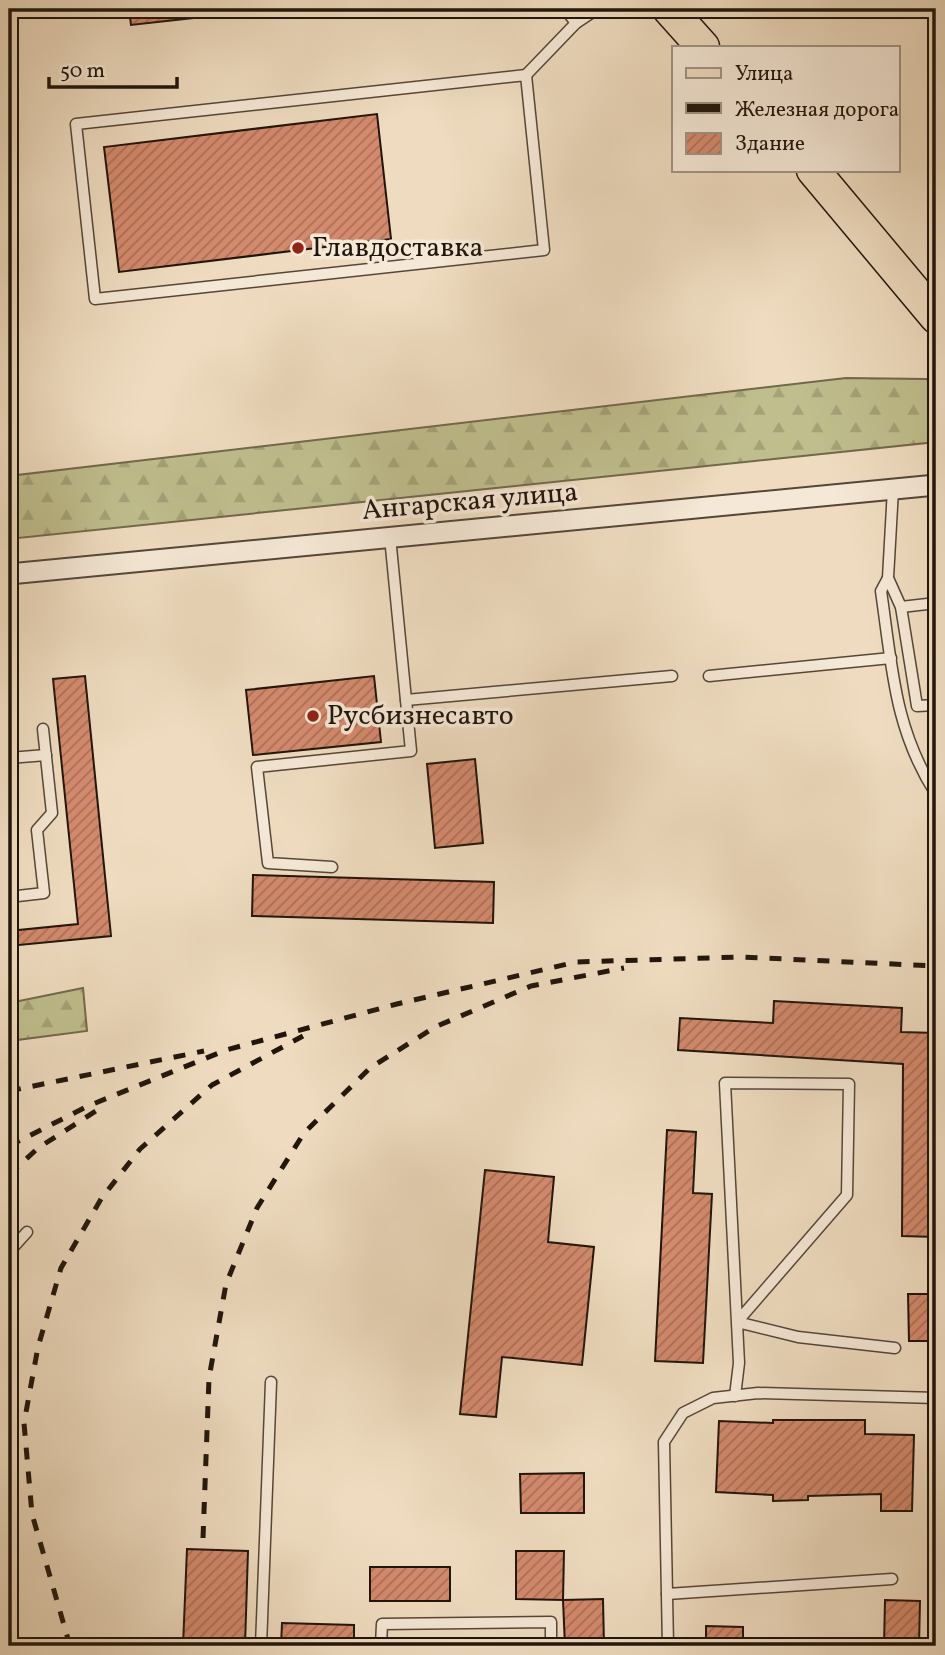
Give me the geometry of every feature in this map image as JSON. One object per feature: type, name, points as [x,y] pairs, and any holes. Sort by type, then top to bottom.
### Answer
[{"type":"main road","points":[[669,9],[703,46]]},
{"type":"main road","points":[[815,172],[936,317]]},
{"type":"street","name":"Ангарская улица","points":[[9,574],[936,485]]},
{"type":"lane","points":[[565,9],[576,23]]},
{"type":"lane","points":[[526,75],[544,250],[95,299],[76,124],[526,75],[576,23],[597,9]]},
{"type":"lane","points":[[893,489],[888,578],[881,591],[908,743],[936,794]]},
{"type":"lane","points":[[332,867],[268,863],[257,767],[411,751],[390,537]]},
{"type":"lane","points":[[888,578],[901,607],[917,706],[936,705]]},
{"type":"lane","points":[[901,607],[936,603]]},
{"type":"lane","points":[[709,676],[891,657]]},
{"type":"lane","points":[[406,700],[672,676]]},
{"type":"lane","points":[[9,897],[44,893],[37,830],[52,813],[43,729]]},
{"type":"lane","points":[[9,758],[46,755]]},
{"type":"lane","points":[[735,1396],[739,1363],[725,1083],[849,1084],[847,1195],[737,1322]]},
{"type":"lane","points":[[9,1252],[27,1232]]},
{"type":"lane","points":[[737,1322],[797,1337],[895,1348]]},
{"type":"lane","points":[[261,1646],[271,1382]]},
{"type":"lane","points":[[668,1646],[664,1442],[682,1413],[713,1398],[758,1393],[936,1398]]},
{"type":"lane","points":[[667,1594],[892,1579]]},
{"type":"lane","points":[[380,1646],[382,1624],[551,1622],[551,1646]]},
{"type":"green space","points":[[846,378],[927,379],[936,398],[936,442],[9,539],[9,476]]},
{"type":"green space","points":[[83,988],[87,1031],[9,1041],[9,1003]]},
{"type":"building","points":[[129,9],[193,9],[193,18],[131,25]]},
{"type":"building","points":[[377,114],[391,239],[119,272],[104,147]]},
{"type":"building","points":[[85,676],[111,936],[9,946],[9,931],[78,924],[53,679]]},
{"type":"building","name":"Русбизнесавто","points":[[374,676],[381,742],[253,755],[246,690]]},
{"type":"building","points":[[475,759],[483,843],[435,848],[427,764]]},
{"type":"building","points":[[253,875],[494,882],[493,923],[252,916]]},
{"type":"building","points":[[774,1001],[902,1008],[901,1032],[936,1033],[936,1237],[902,1236],[903,1064],[678,1050],[680,1018],[773,1023]]},
{"type":"building","points":[[667,1130],[696,1132],[693,1193],[712,1194],[703,1363],[655,1361]]},
{"type":"building","points":[[485,1170],[554,1177],[548,1242],[594,1247],[582,1365],[502,1357],[496,1417],[460,1414]]},
{"type":"building","points":[[908,1294],[929,1294],[929,1309],[936,1309],[936,1341],[909,1341]]},
{"type":"building","points":[[773,1420],[865,1420],[865,1434],[914,1435],[912,1511],[881,1511],[881,1494],[808,1496],[808,1500],[773,1501],[773,1495],[716,1492],[719,1421],[773,1423]]},
{"type":"building","points":[[584,1473],[584,1513],[521,1513],[520,1474]]},
{"type":"building","points":[[187,1549],[248,1551],[245,1646],[183,1646]]},
{"type":"building","points":[[516,1551],[564,1551],[563,1600],[516,1599]]},
{"type":"building","points":[[370,1567],[450,1567],[450,1601],[370,1601]]},
{"type":"building","points":[[603,1599],[604,1646],[565,1646],[563,1600]]},
{"type":"building","points":[[885,1600],[920,1601],[919,1646],[884,1646]]},
{"type":"building","points":[[282,1623],[354,1625],[354,1646],[281,1646]]},
{"type":"building","points":[[706,1626],[743,1627],[743,1646],[706,1646]]},
{"type":"railway","points":[[9,1146],[88,1106],[226,1050],[397,1004],[576,962],[741,957],[936,966]]},
{"type":"railway","points":[[203,1538],[209,1378],[226,1284],[257,1208],[304,1133],[370,1068],[435,1027],[531,986],[624,968]]},
{"type":"railway","points":[[70,1646],[32,1514],[24,1423],[38,1347],[61,1268],[101,1199],[140,1149],[212,1085],[303,1036]]},
{"type":"railway","points":[[9,1091],[204,1051]]},
{"type":"railway","points":[[9,1175],[38,1148],[99,1109]]},
{"type":"place","name":"Главдоставка","points":[[298,248]]},
{"type":"place","name":"Русбизнесавто","points":[[313,716]]}]
